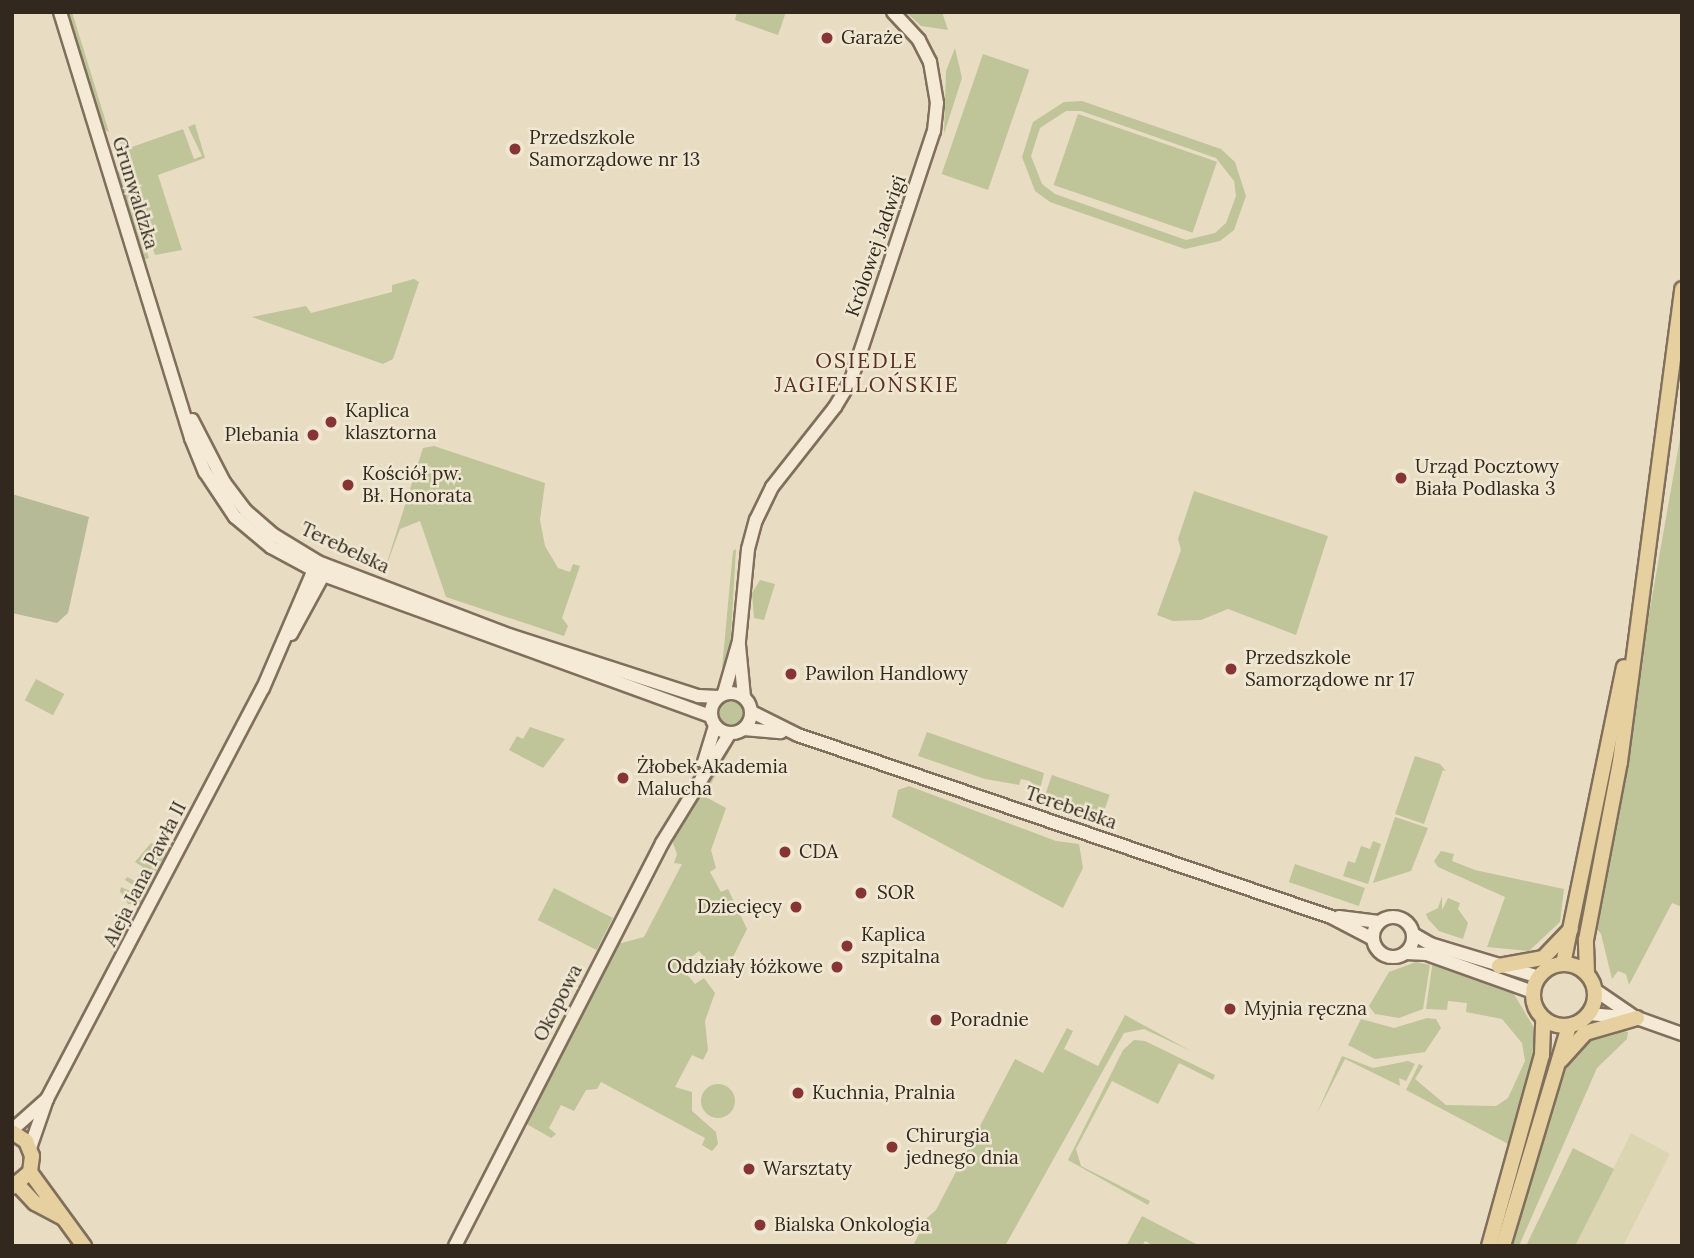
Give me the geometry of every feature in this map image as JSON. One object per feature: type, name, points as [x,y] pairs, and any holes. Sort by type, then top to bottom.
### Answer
[{"type":"main road","points":[[1503,1246],[1569,1026],[1588,1014],[1595,990],[1587,973],[1586,940],[1620,762],[1640,590],[1682,289]]},
{"type":"main road","points":[[1569,1026],[1543,1019],[1535,1009],[1533,992],[1539,977],[1563,964],[1640,590]]},
{"type":"main road","points":[[1499,966],[1543,958],[1572,928]]},
{"type":"main road","points":[[1563,964],[1587,973]]},
{"type":"main road","points":[[1555,1070],[1585,1033],[1637,1018]]},
{"type":"main road","points":[[1489,1246],[1542,1055],[1543,1019]]},
{"type":"main road","points":[[12,1131],[30,1148],[30,1172],[84,1246]]},
{"type":"main road","points":[[30,1172],[15,1186],[35,1203],[62,1218]]},
{"type":"main road","points":[[12,1200],[35,1203]]},
{"type":"street","name":"Grunwaldzka","points":[[60,12],[176,384]]},
{"type":"street","name":"Królowej Jadwigi","points":[[744,697],[739,641],[748,549],[756,520],[772,487],[829,415],[851,380],[934,131],[936,95],[930,62],[919,40],[893,12]]},
{"type":"street","name":"Terebelska","points":[[176,384],[191,438],[214,488],[243,525],[292,568],[300,592]]},
{"type":"street","name":"Terebelska","points":[[176,384],[234,497],[262,526],[320,568],[509,635],[698,696],[721,695]]},
{"type":"street","name":"Terebelska","points":[[271,547],[713,721]]},
{"type":"street","name":"Aleja Jana Pawła II","points":[[272,664],[300,592],[320,568]]},
{"type":"street","name":"Aleja Jana Pawła II","points":[[30,1148],[47,1099],[320,568]]},
{"type":"street","name":"Królowej Jadwigi","points":[[721,695],[739,641]]},
{"type":"street","points":[[721,695],[744,697],[752,712],[744,729],[730,733],[713,721],[721,695]]},
{"type":"street","name":"Terebelska","points":[[752,712],[798,735],[1331,917],[1373,939]]},
{"type":"street","name":"Okopowa","points":[[698,779],[713,721]]},
{"type":"street","name":"Terebelska","points":[[744,729],[798,735]]},
{"type":"street","name":"Okopowa","points":[[455,1246],[698,779],[730,733]]},
{"type":"street","name":"Terebelska","points":[[1331,917],[1379,922]]},
{"type":"street","points":[[1533,992],[1427,954],[1384,955],[1373,939],[1379,922],[1398,917],[1406,921],[1413,934],[1499,966],[1539,977]]},
{"type":"street","points":[[1406,953],[1413,934]]},
{"type":"street","points":[[1595,990],[1637,1018],[1682,1034]]},
{"type":"street","points":[[1588,1014],[1637,1018]]},
{"type":"street","name":"Aleja Jana Pawła II","points":[[12,1131],[47,1099]]},
{"type":"shaded area","points":[[1631,1133],[1670,1154],[1623,1246],[1575,1246]]},
{"type":"green space","points":[[68,12],[72,12],[109,132],[102,128]]},
{"type":"green space","points":[[737,12],[786,12],[778,35],[735,20]]},
{"type":"green space","points":[[906,12],[942,12],[948,30],[921,26]]},
{"type":"green space","points":[[955,48],[962,78],[944,134],[946,71]]},
{"type":"green space","points":[[983,54],[1029,70],[988,190],[942,174]]},
{"type":"green space","points":[[1082,101],[1221,149],[1235,162],[1246,196],[1234,230],[1220,241],[1185,249],[1050,202],[1035,191],[1022,157],[1033,122],[1064,102]],"holes":[[[1066,111],[1081,111],[1216,158],[1234,181],[1236,196],[1226,223],[1215,233],[1186,240],[1055,194],[1042,184],[1031,156],[1040,128]]]},
{"type":"green space","points":[[1078,114],[1217,162],[1193,233],[1054,185]]},
{"type":"green space","points":[[195,124],[205,158],[158,175],[182,250],[155,255],[120,142],[128,140],[132,147],[183,129],[194,159],[202,156],[188,127]]},
{"type":"green space","points":[[122,170],[149,258],[142,260],[115,172]]},
{"type":"green space","points":[[414,279],[419,282],[393,359],[383,364],[252,317],[306,306],[311,313],[392,292],[392,285]]},
{"type":"green space","points":[[1682,427],[1682,907],[1672,903],[1629,985],[1626,974],[1618,971],[1612,979],[1601,934],[1594,926]]},
{"type":"green space","points":[[434,446],[545,483],[540,520],[545,546],[558,568],[570,572],[573,564],[580,566],[562,618],[568,626],[564,636],[446,597],[420,521],[400,529],[383,575],[423,448]]},
{"type":"green space","points":[[1194,491],[1328,536],[1296,635],[1228,609],[1201,620],[1173,621],[1157,615],[1181,550],[1178,539]]},
{"type":"green space","points":[[12,494],[89,517],[68,613],[57,623],[12,613]]},
{"type":"green space","points":[[736,549],[730,650],[722,668],[733,551]]},
{"type":"green space","points":[[760,580],[775,584],[764,620],[754,618],[752,593]]},
{"type":"green space","points":[[36,679],[64,694],[53,715],[25,700]]},
{"type":"green space","points":[[731,699],[741,703],[745,713],[741,723],[731,727],[721,723],[717,713],[721,703]]},
{"type":"green space","points":[[530,727],[565,739],[543,768],[509,750],[517,736],[523,739]]},
{"type":"green space","points":[[927,732],[1044,773],[1039,794],[1030,781],[1021,779],[1019,785],[985,779],[918,756]]},
{"type":"green space","points":[[729,746],[732,746],[704,796],[726,808],[711,850],[716,868],[710,872],[721,892],[728,889],[747,929],[724,975],[709,974],[714,969],[699,951],[680,966],[695,984],[704,978],[715,993],[705,1021],[708,1050],[703,1060],[692,1055],[675,1087],[692,1092],[692,1111],[716,1132],[718,1144],[712,1151],[702,1145],[705,1138],[601,1082],[597,1089],[586,1090],[574,1111],[561,1105],[549,1128],[556,1134],[551,1138],[525,1123],[614,945],[644,937],[682,864],[674,863],[677,854],[671,838]]},
{"type":"green space","points":[[1415,756],[1440,764],[1446,771],[1443,770],[1424,824],[1395,814]]},
{"type":"green space","points":[[1052,775],[1110,795],[1102,817],[1045,797]]},
{"type":"green space","points":[[909,786],[1056,841],[1079,844],[1083,868],[1063,908],[892,817],[898,790]]},
{"type":"green space","points":[[1395,817],[1428,828],[1411,871],[1373,883]]},
{"type":"green space","points":[[1373,841],[1381,844],[1368,884],[1343,876],[1348,861],[1355,863],[1361,846],[1370,849]]},
{"type":"green space","points":[[151,843],[163,846],[169,857],[144,904],[128,904],[120,891],[121,887],[130,891],[133,885],[125,880],[127,877],[135,881],[143,867],[135,862]]},
{"type":"green space","points":[[1441,851],[1454,854],[1452,861],[1475,870],[1564,889],[1560,922],[1529,951],[1487,947],[1505,897],[1438,867],[1434,861]]},
{"type":"green space","points":[[1295,864],[1365,888],[1359,906],[1289,882]]},
{"type":"green space","points":[[554,888],[613,918],[596,950],[538,920]]},
{"type":"green space","points":[[1442,896],[1442,910],[1448,898],[1460,903],[1458,909],[1468,923],[1463,939],[1439,931],[1428,919],[1426,914],[1438,908]]},
{"type":"green space","points":[[1433,960],[1512,991],[1536,1031],[1539,1043],[1512,1146],[1406,1090],[1419,1064],[1423,1066],[1415,1079],[1446,1105],[1496,1106],[1508,1098],[1525,1061],[1522,1043],[1502,1019],[1466,1012],[1467,1003],[1448,1001],[1447,1010],[1426,1009]]},
{"type":"green space","points":[[1416,962],[1430,965],[1423,1009],[1399,1018],[1375,1014],[1369,1006],[1389,972]]},
{"type":"green space","points":[[1125,1015],[1191,1051],[1144,1029],[1124,1033],[1005,1246],[913,1246],[926,1219],[936,1210],[1015,1059],[1043,1073],[1067,1028],[1073,1031],[1064,1049],[1098,1066]]},
{"type":"green space","points":[[1427,1018],[1436,1019],[1441,1028],[1425,1052],[1375,1059],[1348,1045],[1361,1019],[1394,1028]]},
{"type":"green space","points":[[1617,1028],[1628,1032],[1627,1039],[1597,1068],[1519,1246],[1507,1246],[1572,1051],[1582,1040]]},
{"type":"green space","points":[[1134,1040],[1145,1041],[1215,1075],[1213,1080],[1179,1063],[1158,1104],[1112,1081],[1076,1149],[1081,1166],[1150,1201],[1148,1205],[1068,1160],[1123,1050]]},
{"type":"green space","points":[[1342,1056],[1373,1068],[1408,1061],[1415,1064],[1406,1081],[1399,1078],[1400,1086],[1345,1059],[1317,1113]]},
{"type":"green space","points":[[718,1084],[730,1089],[735,1101],[730,1113],[718,1118],[706,1113],[701,1101],[706,1089]]},
{"type":"green space","points":[[1573,1148],[1614,1169],[1575,1246],[1526,1246]]},
{"type":"green space","points":[[1142,1216],[1197,1246],[1154,1246],[1145,1241],[1142,1246],[1126,1246]]},
{"type":"place","name":"Garaże","points":[[827,38]]},
{"type":"place","name":"Przedszkole Samorządowe nr 13","points":[[515,149]]},
{"type":"place","name":"Kaplica klasztorna","points":[[331,422]]},
{"type":"place","name":"Plebania","points":[[313,435]]},
{"type":"place","name":"Urząd Pocztowy Biała Podlaska 3","points":[[1401,478]]},
{"type":"place","name":"Kościół pw. Bł. Honorata","points":[[348,485]]},
{"type":"place","name":"Przedszkole Samorządowe nr 17","points":[[1231,669]]},
{"type":"place","name":"Pawilon Handlowy","points":[[791,674]]},
{"type":"place","name":"Żłobek Akademia Malucha","points":[[623,778]]},
{"type":"place","name":"CDA","points":[[785,852]]},
{"type":"place","name":"SOR","points":[[861,893]]},
{"type":"place","name":"Dziecięcy","points":[[796,907]]},
{"type":"place","name":"Kaplica szpitalna","points":[[847,946]]},
{"type":"place","name":"Oddziały łóżkowe","points":[[837,967]]},
{"type":"place","name":"Myjnia ręczna","points":[[1230,1009]]},
{"type":"place","name":"Poradnie","points":[[936,1020]]},
{"type":"place","name":"Kuchnia, Pralnia","points":[[798,1093]]},
{"type":"place","name":"Chirurgia jednego dnia","points":[[892,1147]]},
{"type":"place","name":"Warsztaty","points":[[749,1169]]},
{"type":"place","name":"Bialska Onkologia","points":[[760,1225]]},
{"type":"district","name":"OSIEDLE JAGIELLOŃSKIE","points":[[867,373]]}]
